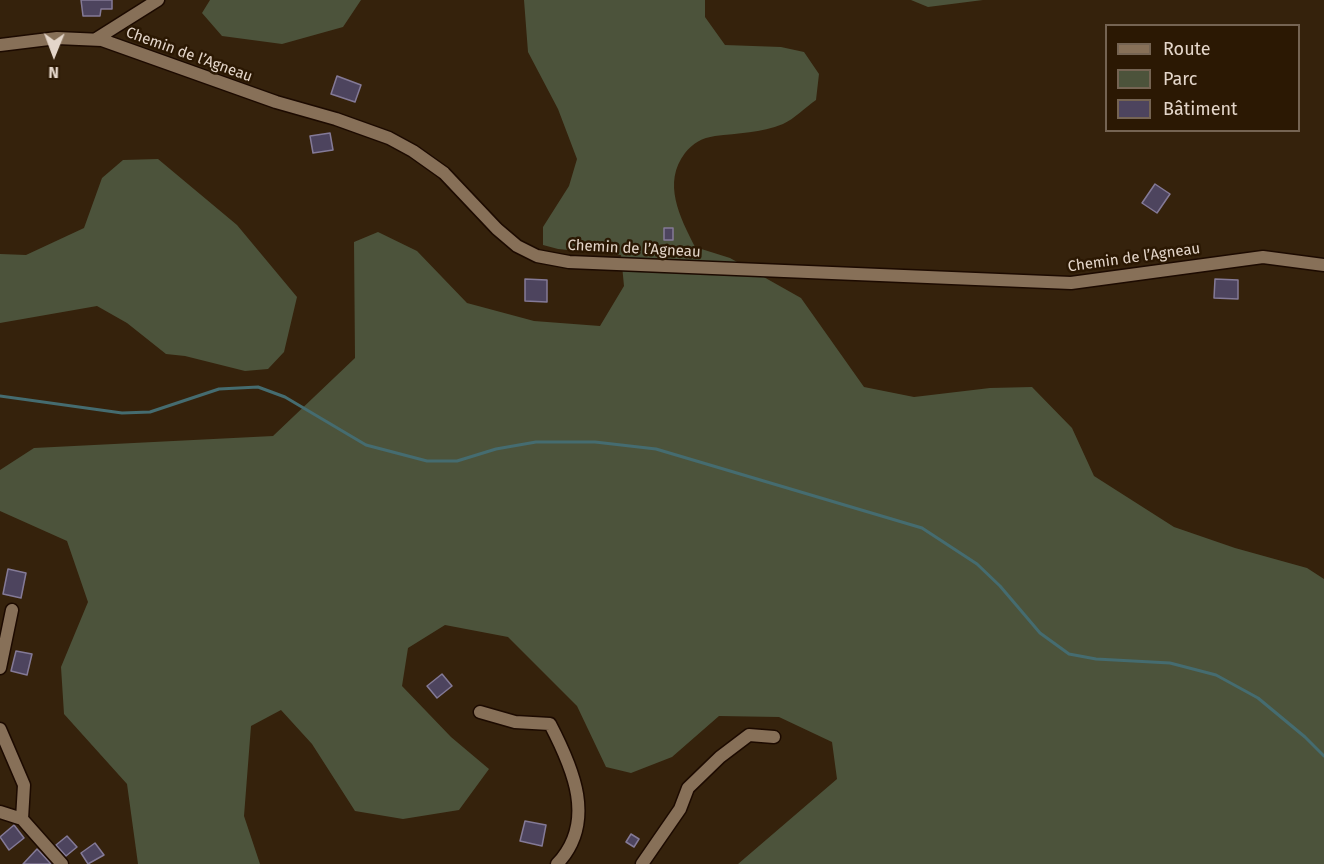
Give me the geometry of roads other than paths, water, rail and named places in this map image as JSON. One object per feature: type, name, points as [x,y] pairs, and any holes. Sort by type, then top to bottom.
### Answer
[{"type":"street","points":[[96,39],[158,0]]},
{"type":"street","name":"Chemin de l’Agneau","points":[[0,45],[57,38],[96,39],[137,50],[276,102],[389,138],[414,151],[444,172],[497,229],[517,246],[537,256],[558,260],[1061,283],[1111,279],[1230,259],[1263,257],[1324,265]]},
{"type":"street","points":[[0,668],[12,610]]},
{"type":"street","points":[[480,712],[515,722],[550,724],[577,791],[580,822],[565,856],[556,864]]},
{"type":"street","points":[[0,729],[24,785],[22,819]]},
{"type":"street","points":[[642,864],[680,809],[688,788],[720,757],[749,735],[774,737]]},
{"type":"street","points":[[0,812],[22,819],[62,864]]},
{"type":"waterway","points":[[0,396],[122,413],[150,412],[219,389],[258,387],[285,397],[366,445],[427,461],[457,461],[496,449],[536,442],[595,442],[656,449],[922,528],[977,564],[1000,586],[1040,633],[1069,654],[1096,659],[1170,663],[1216,675],[1258,698],[1324,756]]}]
